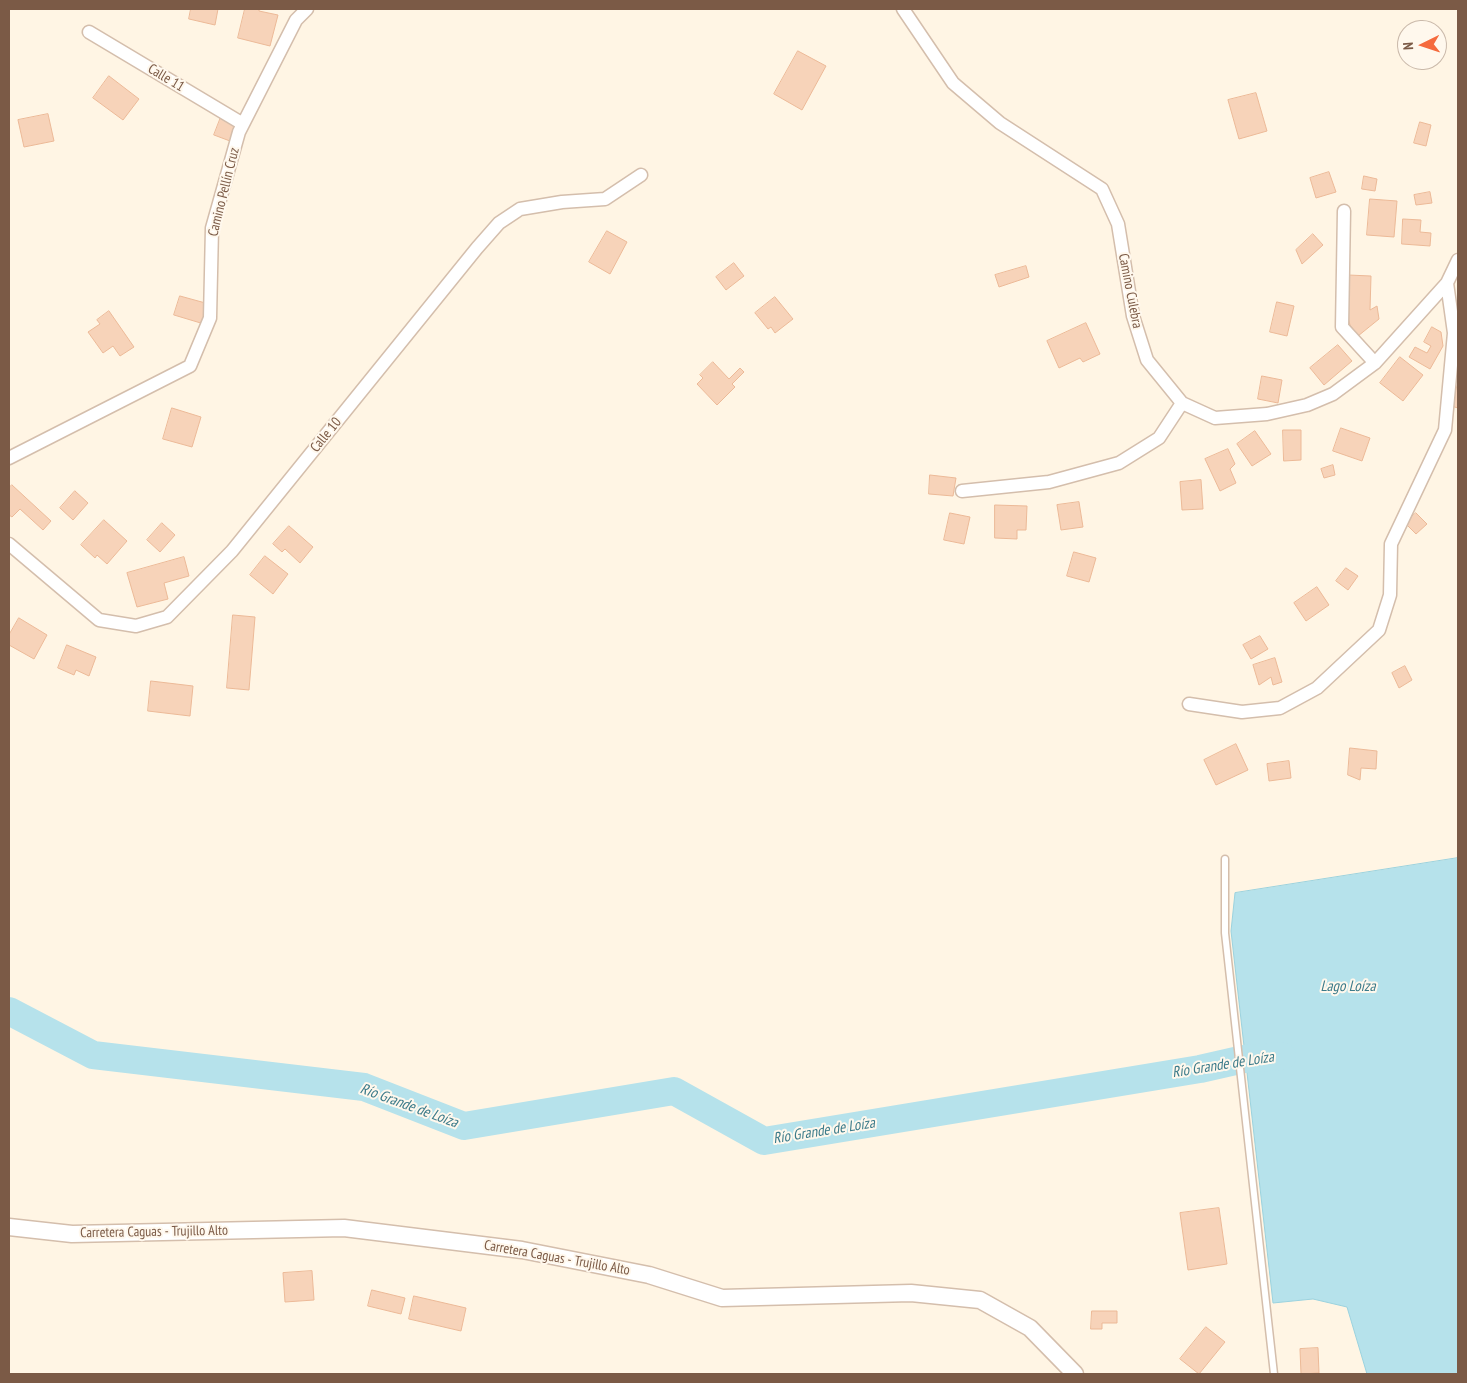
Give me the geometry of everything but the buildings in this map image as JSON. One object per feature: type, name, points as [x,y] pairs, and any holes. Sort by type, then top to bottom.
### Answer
[{"type":"street","name":"Camino Pellín Cruz","points":[[9,458],[190,366],[210,318],[212,228],[239,132],[296,20],[307,9]]},
{"type":"street","name":"Camino Culebra","points":[[903,9],[953,83],[1000,123],[1102,188],[1118,224],[1133,316],[1147,360],[1182,403],[1215,418],[1267,414],[1307,405],[1333,394],[1375,363],[1447,283],[1458,260]]},
{"type":"street","name":"Calle 11","points":[[89,32],[243,124]]},
{"type":"street","name":"Calle 10","points":[[9,544],[99,620],[136,626],[167,617],[232,551],[499,223],[520,208],[562,202],[605,199],[641,175]]},
{"type":"street","points":[[1344,211],[1342,327],[1375,363]]},
{"type":"street","points":[[1189,704],[1242,712],[1280,708],[1318,688],[1379,630],[1390,595],[1391,544],[1445,430],[1454,333],[1447,283]]},
{"type":"street","points":[[962,491],[1049,482],[1119,463],[1159,438],[1182,403]]},
{"type":"street","name":"Carretera Caguas - Trujillo Alto","points":[[9,1228],[72,1234],[344,1228],[522,1250],[649,1274],[722,1298],[911,1293],[980,1300],[1030,1328],[1075,1374]]},
{"type":"lane","points":[[1225,859],[1224,933],[1274,1374]]},
{"type":"water","name":"Lago Loíza","points":[[1458,858],[1458,1374],[1367,1374],[1347,1307],[1313,1299],[1273,1303],[1231,931],[1235,893]]},
{"type":"waterway","name":"Río Grande de Loíza","points":[[9,1011],[93,1055],[364,1087],[464,1126],[674,1091],[764,1141],[1200,1069],[1244,1059],[1282,1056]]}]
